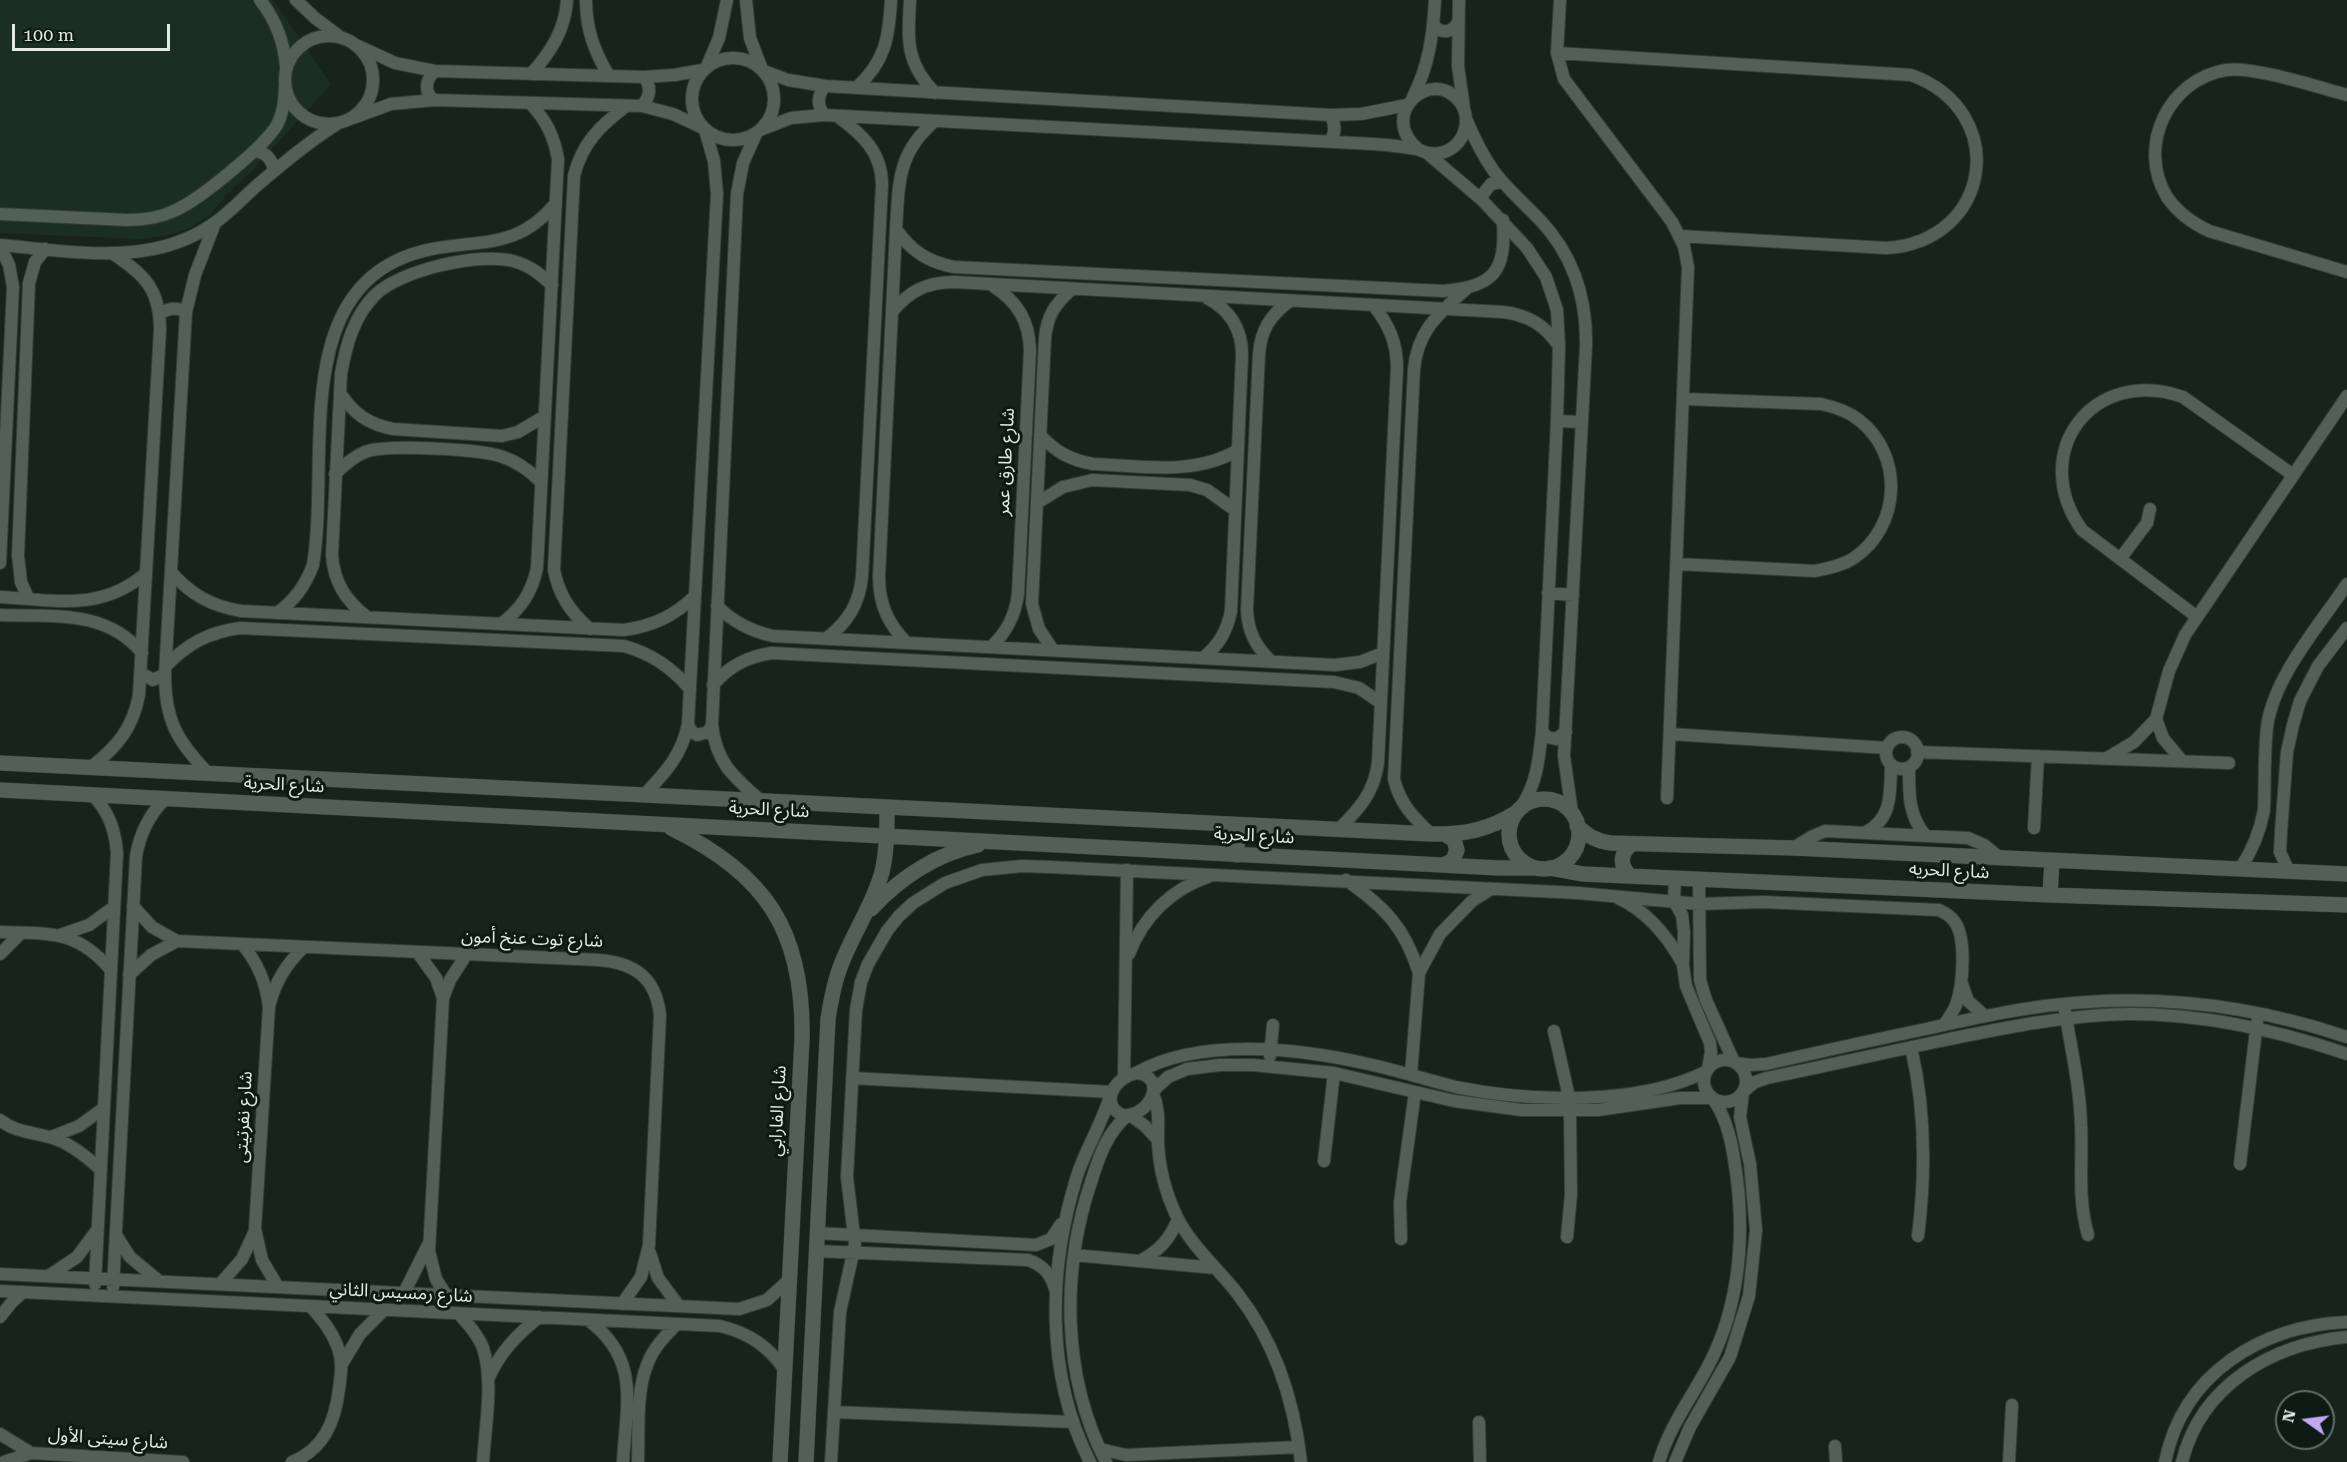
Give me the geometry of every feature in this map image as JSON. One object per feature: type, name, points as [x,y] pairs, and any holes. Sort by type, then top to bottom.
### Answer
[{"type":"street","points":[[0,214],[110,220],[143,220],[159,217],[188,204],[254,151],[277,125],[283,112],[286,70],[281,37],[275,22],[260,0]]},
{"type":"street","points":[[296,0],[315,18],[356,45],[395,63],[435,71],[644,77],[674,75],[705,68],[716,61],[735,57],[753,62],[763,70],[788,80],[825,86],[935,93],[1330,116],[1377,112],[1410,101],[1422,92],[1442,90],[1459,100],[1482,152],[1503,182],[1553,235],[1566,256],[1577,279],[1585,312],[1582,422],[1564,756],[1578,840],[1573,853],[1563,863],[1543,868],[1518,858],[1511,846],[1509,832],[1519,810],[1531,793],[1542,730],[1557,421],[1559,346],[1557,310],[1546,277],[1527,248],[1503,220],[1405,134],[1403,114],[1410,101],[1428,62],[1433,4]]},
{"type":"street","points":[[531,74],[555,45],[562,27],[567,0]]},
{"type":"street","points":[[586,0],[590,37],[609,76]]},
{"type":"street","points":[[856,88],[877,65],[884,51],[891,0]]},
{"type":"street","points":[[910,0],[908,38],[912,61],[924,81],[935,93]]},
{"type":"street","points":[[0,563],[13,286],[9,265],[0,245],[112,253],[140,252],[167,247],[200,233],[215,223],[307,144],[337,124],[363,112],[391,104],[434,100],[642,106],[673,114],[721,139],[730,140],[739,140],[791,118],[830,115],[1373,144],[1422,151],[1447,151],[1462,138],[1465,114],[1458,66],[1459,0]]},
{"type":"street","points":[[1560,0],[1557,54],[1560,69],[1569,87],[1672,222],[1680,236],[1689,278],[1667,798]]},
{"type":"street","points":[[644,795],[670,767],[680,752],[688,724],[716,205],[714,161],[704,129],[693,112],[692,94],[694,85],[719,38],[726,4],[736,12],[746,3]]},
{"type":"street","points":[[746,3],[750,38],[763,70],[770,80],[774,101],[767,122],[758,132],[743,163],[737,205],[712,725],[718,753],[725,766],[734,778],[761,801]]},
{"type":"street","points":[[890,20],[901,25],[909,22]]},
{"type":"street","points":[[1433,24],[1438,30],[1446,32],[1453,29],[1458,22]]},
{"type":"street","points":[[286,70],[292,57],[302,46],[314,39],[328,36],[343,38]]},
{"type":"street","points":[[351,119],[362,110],[370,97],[373,83],[369,62],[356,45]]},
{"type":"street","points":[[1557,54],[1911,75],[1940,88],[1957,105],[1970,125],[1975,141],[1977,164],[1966,203],[1946,228],[1918,243],[1886,248],[1680,236]]},
{"type":"street","points":[[2347,95],[2246,69],[2210,74],[2193,82],[2179,94],[2160,125],[2156,144],[2156,162],[2163,188],[2179,211],[2193,223],[2209,231],[2347,272]]},
{"type":"street","points":[[434,100],[430,97],[426,86],[435,71]]},
{"type":"street","points":[[642,106],[650,88],[644,77]]},
{"type":"street","points":[[285,85],[289,99],[297,111],[322,124],[337,124]]},
{"type":"street","points":[[825,86],[819,97],[820,110],[860,134],[876,153],[882,174],[862,577],[856,604],[849,618],[827,638]]},
{"type":"street","points":[[501,624],[512,616],[529,594],[537,568],[558,176],[555,143],[541,115],[530,104]]},
{"type":"street","points":[[590,628],[570,609],[562,597],[554,570],[574,176],[581,153],[594,133],[626,106]]},
{"type":"street","points":[[1329,142],[1335,132],[1334,120],[1330,116]]},
{"type":"street","points":[[907,643],[888,619],[882,605],[879,578],[896,230],[899,186],[908,151],[935,121]]},
{"type":"street","points":[[254,151],[260,151],[270,159],[274,171]]},
{"type":"street","points":[[558,176],[566,172],[574,176]]},
{"type":"street","points":[[882,185],[891,177],[897,180],[899,186]]},
{"type":"street","points":[[1482,200],[1483,194],[1491,184],[1503,182]]},
{"type":"street","points":[[716,205],[720,199],[727,197],[737,205]]},
{"type":"street","points":[[277,613],[303,588],[309,577],[315,553],[325,371],[342,313],[363,283],[393,262],[432,249],[499,241],[513,237],[537,223],[556,203]]},
{"type":"street","points":[[896,230],[914,251],[940,264],[954,267],[1430,291],[1467,288],[1488,279],[1500,262],[1503,252],[1503,220]]},
{"type":"street","points":[[208,773],[177,737],[169,717],[165,695],[186,312],[195,275],[215,223]]},
{"type":"street","points":[[499,241],[499,258]]},
{"type":"street","points":[[28,598],[21,582],[18,556],[28,294],[31,270],[45,249]]},
{"type":"street","points":[[91,767],[115,747],[130,727],[136,711],[141,673],[160,315],[153,290],[145,279],[112,253]]},
{"type":"street","points":[[367,617],[345,597],[333,570],[332,555],[340,393],[344,355],[356,320],[375,295],[388,285],[402,277],[439,266],[499,258],[528,267],[552,285]]},
{"type":"street","points":[[954,267],[949,273],[954,282]]},
{"type":"street","points":[[1162,295],[1163,277]]},
{"type":"street","points":[[892,312],[901,301],[926,285],[954,282],[1503,312],[1523,316],[1540,324],[1551,333],[1559,346]]},
{"type":"street","name":"شارع طارق عمر","points":[[991,647],[1008,627],[1014,615],[1018,594],[1029,338],[1027,324],[1014,301],[992,285]]},
{"type":"street","points":[[1444,865],[1453,860],[1457,850],[1454,840],[1438,834],[1405,808],[1397,795],[1394,779],[1415,358],[1425,331],[1467,288]]},
{"type":"street","name":"شارع طارق عمر","points":[[1053,650],[1039,628],[1032,596],[1040,435],[1046,324],[1052,311],[1071,290]]},
{"type":"street","points":[[1203,658],[1225,633],[1232,600],[1242,355],[1242,342],[1233,320],[1217,303],[1206,297]]},
{"type":"street","points":[[1271,661],[1256,644],[1251,633],[1247,600],[1259,354],[1262,332],[1269,320],[1290,301]]},
{"type":"street","points":[[1339,829],[1367,798],[1377,775],[1378,763],[1397,357],[1390,329],[1374,306]]},
{"type":"street","points":[[160,315],[170,309],[181,309],[186,312]]},
{"type":"street","points":[[342,313],[356,320]]},
{"type":"street","points":[[1029,338],[1037,333],[1045,338]]},
{"type":"street","points":[[1242,355],[1250,347],[1259,354]]},
{"type":"street","points":[[1397,357],[1406,352],[1415,358]]},
{"type":"street","points":[[707,376],[729,377]]},
{"type":"street","points":[[546,388],[563,390]]},
{"type":"street","points":[[2197,617],[2082,530],[2072,516],[2064,499],[2061,482],[2066,446],[2073,430],[2084,416],[2113,395],[2130,390],[2166,391],[2183,397],[2293,475]]},
{"type":"street","points":[[340,393],[349,407],[361,418],[376,426],[393,429],[502,436],[518,432],[545,416]]},
{"type":"street","points":[[1677,564],[1815,571],[1835,567],[1861,552],[1881,529],[1889,510],[1892,488],[1890,470],[1884,451],[1873,434],[1858,419],[1841,409],[1821,404],[1684,399]]},
{"type":"street","points":[[2107,758],[2134,742],[2156,719],[2175,654],[2197,617],[2346,399]]},
{"type":"street","points":[[1557,421],[1582,422]]},
{"type":"street","points":[[870,425],[886,425]]},
{"type":"street","points":[[392,447],[388,440],[393,429]]},
{"type":"street","points":[[1040,435],[1063,456],[1093,465],[1174,467],[1200,465],[1214,462],[1238,450]]},
{"type":"street","points":[[486,436],[490,442],[486,453]]},
{"type":"street","points":[[335,474],[355,457],[366,452],[392,447],[486,453],[516,462],[541,482]]},
{"type":"street","points":[[1092,480],[1088,477],[1087,472],[1093,465]]},
{"type":"street","points":[[1174,467],[1181,473],[1179,480],[1174,483]]},
{"type":"street","points":[[1037,503],[1063,487],[1092,480],[1174,483],[1207,490],[1222,498],[1235,510]]},
{"type":"street","points":[[2120,560],[2147,523],[2151,509]]},
{"type":"street","points":[[315,553],[321,557],[332,555]]},
{"type":"street","points":[[537,568],[545,573],[554,570]]},
{"type":"street","points":[[171,572],[185,587],[202,599],[220,607],[241,611],[624,630],[654,624],[669,617],[695,596]]},
{"type":"street","points":[[0,597],[83,601],[101,599],[133,585],[146,573]]},
{"type":"street","points":[[862,577],[869,585],[877,583],[879,578]]},
{"type":"street","points":[[2240,870],[2253,846],[2263,816],[2270,716],[2283,681],[2347,584]]},
{"type":"street","points":[[1386,591],[1403,591]]},
{"type":"street","points":[[1548,593],[1573,595]]},
{"type":"street","points":[[1018,594],[1024,601],[1029,600],[1032,596]]},
{"type":"street","points":[[1232,600],[1239,606],[1247,600]]},
{"type":"street","points":[[83,601],[86,610],[83,619]]},
{"type":"street","points":[[717,606],[742,626],[772,636],[1335,664],[1360,662],[1383,653]]},
{"type":"street","points":[[240,628],[236,619],[241,611]]},
{"type":"street","points":[[0,615],[83,619],[110,626],[122,633],[142,653]]},
{"type":"street","points":[[431,620],[431,637]]},
{"type":"street","points":[[141,673],[153,680],[166,670],[187,647],[199,639],[240,628],[624,646],[652,656],[666,665],[690,689]]},
{"type":"street","points":[[2289,872],[2280,852],[2288,753],[2300,701],[2318,666],[2347,628]]},
{"type":"street","points":[[624,630],[629,639],[624,646]]},
{"type":"street","points":[[771,653],[767,644],[772,636]]},
{"type":"street","points":[[2303,648],[2326,655]]},
{"type":"street","points":[[713,685],[729,668],[739,662],[771,653],[1334,682],[1359,688],[1381,703]]},
{"type":"street","points":[[1120,671],[1121,654]]},
{"type":"street","points":[[1334,682],[1339,678],[1340,672],[1335,664]]},
{"type":"street","points":[[2156,719],[2163,738],[2182,761]]},
{"type":"street","points":[[688,724],[691,731],[697,735],[705,734],[712,725]]},
{"type":"street","points":[[1542,730],[1547,737],[1556,739],[1566,732]]},
{"type":"street","points":[[1670,734],[1887,748]]},
{"type":"street","points":[[1901,737],[1910,740],[1917,752],[1916,761],[1909,767],[1899,769],[1891,765],[1886,757],[1887,748],[1892,740],[1901,737]]},
{"type":"street","points":[[1917,752],[2229,763]]},
{"type":"street","points":[[2034,828],[2038,756]]},
{"type":"street","name":"شارع الحرية","points":[[0,763],[1438,834],[1488,828],[1519,810]]},
{"type":"street","points":[[1378,763],[1388,768],[1395,764]]},
{"type":"street","points":[[1866,832],[1882,819],[1888,807],[1891,765]]},
{"type":"street","points":[[1909,767],[1911,808],[1917,825],[1925,835]]},
{"type":"street","points":[[239,802],[241,774]]},
{"type":"street","name":"شارع الحرية","points":[[0,790],[1237,855],[1543,868]]},
{"type":"street","points":[[588,820],[589,793]]},
{"type":"street","points":[[92,795],[100,803],[112,827],[116,846],[94,1296]]},
{"type":"street","points":[[112,1297],[134,879],[139,840],[150,816],[165,799]]},
{"type":"street","points":[[1519,810],[1534,801],[1548,799],[1561,804],[1574,819]]},
{"type":"street","points":[[780,1461],[806,1461],[828,1019],[832,992],[848,948],[865,915],[882,872],[887,835],[887,807]]},
{"type":"street","points":[[1888,807],[1911,808]]},
{"type":"street","name":"شارع الحريه","points":[[1574,819],[1587,835],[1599,841],[1632,844],[1793,848],[2347,874]]},
{"type":"street","name":"شارع الفارابي","points":[[663,824],[702,843],[744,874],[774,912],[791,950],[799,980],[802,1023],[801,1054],[780,1461]]},
{"type":"street","points":[[1237,855],[1238,825]]},
{"type":"street","points":[[1793,848],[1825,831],[1866,832],[1968,838],[2000,858]]},
{"type":"street","points":[[865,915],[897,884],[935,859],[956,850],[997,841]]},
{"type":"street","points":[[1630,876],[1625,871],[1622,859],[1623,853],[1632,844]]},
{"type":"street","points":[[2050,895],[2052,861]]},
{"type":"street","points":[[831,1462],[840,1312],[854,1253],[855,1235],[848,1177],[857,1001],[868,964],[887,931],[913,903],[945,882],[982,870],[1022,866],[1346,880],[1612,895],[1699,904],[1763,902],[1939,910],[1954,920],[1958,927],[1962,947],[1961,980],[1956,1004],[1944,1025]]},
{"type":"street","name":"شارع الحريه","points":[[1543,868],[1583,874],[2050,895],[2347,905]]},
{"type":"street","points":[[1127,870],[1126,961],[1130,1075]]},
{"type":"street","points":[[116,877],[126,874],[134,879]]},
{"type":"street","points":[[1126,961],[1134,940],[1146,921],[1161,904],[1179,890],[1199,879],[1215,874]]},
{"type":"street","points":[[1659,1462],[1667,1439],[1707,1368],[1723,1333],[1734,1292],[1740,1249],[1740,1200],[1734,1159],[1725,1119],[1704,1082],[1711,1052],[1710,1043],[1689,996],[1683,965],[1682,915],[1674,902],[1675,878]]},
{"type":"street","points":[[1675,1462],[1682,1443],[1721,1376],[1737,1338],[1749,1296],[1755,1251],[1754,1186],[1740,1117],[1747,1084],[1744,1072],[1735,1062],[1706,1000],[1700,980],[1699,879]]},
{"type":"street","points":[[1346,880],[1379,904],[1393,918],[1408,943],[1419,974]]},
{"type":"street","points":[[1411,1075],[1419,974],[1428,953],[1440,933],[1472,901],[1491,889]]},
{"type":"street","points":[[1612,895],[1627,902],[1654,923],[1675,950],[1683,965]]},
{"type":"street","name":"شارع توت عنخ أمون","points":[[133,906],[152,927],[177,941],[610,961],[632,968],[649,983],[659,1004],[660,1015],[649,1245],[641,1277],[622,1304]]},
{"type":"street","points":[[59,935],[89,925],[114,907]]},
{"type":"street","points":[[0,932],[59,935],[88,947],[111,970]]},
{"type":"street","points":[[0,954],[21,933]]},
{"type":"street","points":[[129,975],[151,955],[177,941]]},
{"type":"street","name":"شارع نفرتيتى","points":[[242,944],[261,973],[267,993],[255,1229],[261,1260],[278,1287]]},
{"type":"street","name":"شارع نفرتيتى","points":[[268,1007],[278,980],[289,962],[304,947]]},
{"type":"street","points":[[418,953],[436,978],[443,998]]},
{"type":"street","points":[[446,1295],[432,1270],[429,1241],[443,998],[454,971],[466,955]]},
{"type":"street","points":[[1961,980],[1968,1001],[1985,1016]]},
{"type":"street","points":[[1090,1462],[1072,1422],[1062,1384],[1057,1343],[1056,1296],[1059,1254],[1077,1174],[1110,1094],[1130,1075],[1156,1063],[1189,1054],[1230,1050],[1270,1051],[1344,1059],[1487,1092],[1573,1097],[1656,1089],[1683,1082],[1707,1070],[1717,1062],[1766,1064],[1985,1016],[2063,1004],[2111,1000],[2208,1005],[2258,1013],[2347,1037]]},
{"type":"street","points":[[2063,1004],[2080,1108],[2080,1191],[2088,1235]]},
{"type":"street","points":[[2240,1164],[2258,1013]]},
{"type":"street","points":[[1106,1462],[1082,1396],[1072,1343],[1071,1299],[1074,1255],[1086,1195],[1110,1135],[1129,1115],[1143,1108],[1168,1077],[1187,1069],[1220,1065],[1269,1066],[1334,1073],[1499,1108],[1574,1112],[1680,1098],[1712,1098],[1730,1102],[1755,1082],[1767,1078],[2013,1026],[2066,1018],[2115,1015],[2169,1016],[2210,1020],[2256,1029],[2347,1054]]},
{"type":"street","points":[[1269,1066],[1272,1025]]},
{"type":"street","points":[[1554,1031],[1573,1097],[1574,1112],[1567,1237]]},
{"type":"street","points":[[1911,1047],[1924,1126],[1924,1173],[1918,1236]]},
{"type":"street","points":[[801,1054],[826,1055]]},
{"type":"street","points":[[106,1060],[125,1060]]},
{"type":"street","points":[[1324,1161],[1334,1073]]},
{"type":"street","points":[[1130,1075],[1146,1076],[1153,1085],[1160,1115],[1158,1140],[1162,1173],[1178,1219],[1188,1237],[1255,1317],[1270,1344],[1290,1397],[1301,1462]]},
{"type":"street","points":[[852,1078],[1110,1094]]},
{"type":"street","points":[[1401,1239],[1400,1202],[1415,1092]]},
{"type":"street","points":[[1110,1094],[1113,1108],[1117,1112],[1129,1115],[1145,1126],[1158,1140]]},
{"type":"street","points":[[51,1137],[80,1126],[104,1108]]},
{"type":"street","points":[[0,1120],[12,1128],[51,1137],[78,1150],[101,1170]]},
{"type":"street","points":[[817,1233],[1036,1245],[1051,1239],[1067,1213]]},
{"type":"street","points":[[1138,1261],[1152,1255],[1163,1245],[1178,1219]]},
{"type":"street","points":[[48,1276],[77,1257],[98,1229]]},
{"type":"street","name":"شارع نفرتيتى","points":[[220,1284],[242,1259],[255,1229]]},
{"type":"street","points":[[116,1235],[134,1262],[160,1281]]},
{"type":"street","points":[[404,1293],[429,1241]]},
{"type":"street","points":[[946,1257],[948,1241]]},
{"type":"street","name":"شارع توت عنخ أمون","points":[[649,1245],[658,1278],[679,1306]]},
{"type":"street","points":[[1035,1263],[1040,1252],[1036,1245]]},
{"type":"street","points":[[1740,1249],[1755,1251]]},
{"type":"street","points":[[816,1251],[1013,1259],[1035,1263],[1042,1266],[1052,1278],[1056,1296]]},
{"type":"street","points":[[1074,1255],[1215,1268]]},
{"type":"street","name":"شارع رمسيس الثاني","points":[[0,1274],[739,1309],[767,1300],[789,1280]]},
{"type":"street","name":"شارع رمسيس الثاني","points":[[0,1291],[720,1326],[736,1329],[764,1345],[785,1370]]},
{"type":"street","points":[[0,1317],[23,1292]]},
{"type":"street","points":[[310,1306],[331,1332],[342,1364]]},
{"type":"street","points":[[720,1308],[723,1317],[720,1326]]},
{"type":"street","points":[[292,1462],[314,1449],[333,1424],[342,1364],[360,1334],[384,1310]]},
{"type":"street","points":[[459,1314],[477,1336],[483,1348],[488,1378],[483,1462]]},
{"type":"street","points":[[488,1378],[504,1350],[539,1317]]},
{"type":"street","points":[[587,1320],[610,1339],[619,1351],[624,1365],[627,1380],[623,1462]]},
{"type":"street","points":[[2166,1462],[2178,1422],[2200,1388],[2235,1357],[2276,1335],[2314,1325],[2347,1322]]},
{"type":"street","points":[[638,1462],[645,1371],[654,1349],[677,1324]]},
{"type":"street","points":[[1723,1333],[1737,1338]]},
{"type":"street","points":[[2182,1462],[2193,1429],[2214,1399],[2244,1373],[2277,1354],[2312,1342],[2347,1337]]},
{"type":"street","points":[[1057,1343],[1072,1343]]},
{"type":"street","points":[[2200,1388],[2214,1399]]},
{"type":"street","points":[[1686,1402],[1700,1410]]},
{"type":"street","points":[[2009,1462],[2012,1405]]},
{"type":"street","points":[[834,1412],[1072,1422]]},
{"type":"street","points":[[1479,1422],[1480,1462]]},
{"type":"street","name":"شارع سيتى الأول","points":[[0,1434],[32,1453]]},
{"type":"street","points":[[1835,1446],[1836,1462]]},
{"type":"street","points":[[1100,1449],[1159,1459],[1299,1447]]},
{"type":"street","name":"شارع سيتى الأول","points":[[4,1462],[32,1453],[183,1462]]},
{"type":"shaded area","points":[[0,0],[273,0],[331,84],[209,216],[186,230],[140,239],[0,233]]}]
